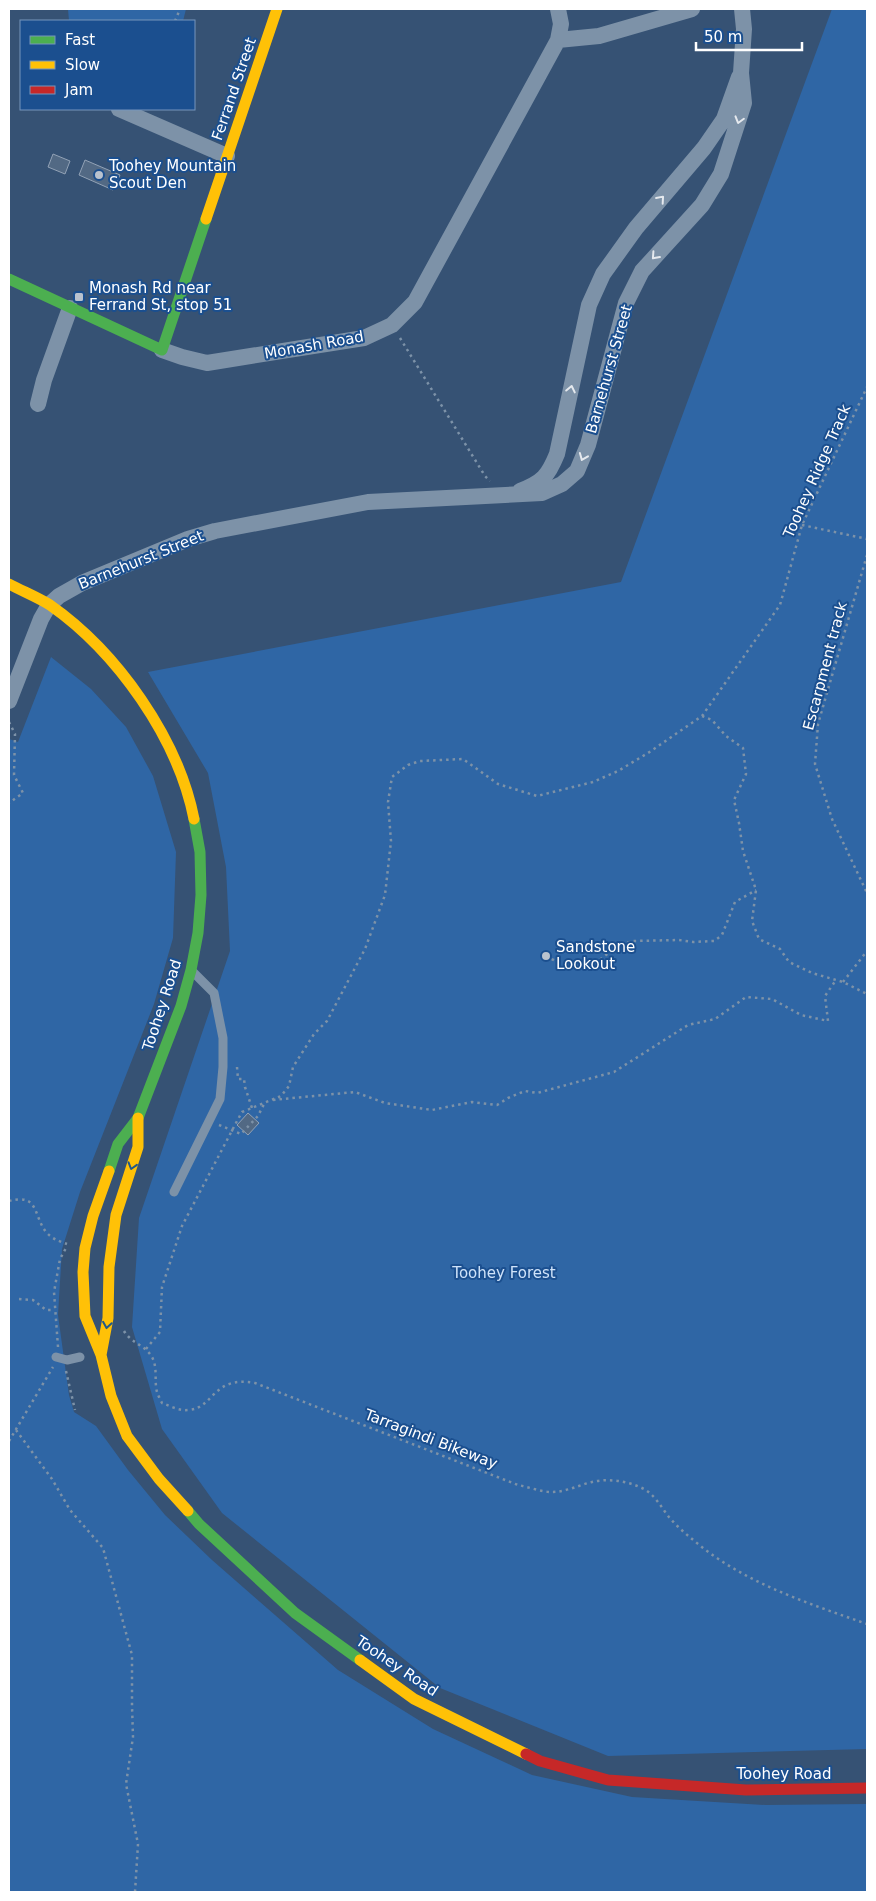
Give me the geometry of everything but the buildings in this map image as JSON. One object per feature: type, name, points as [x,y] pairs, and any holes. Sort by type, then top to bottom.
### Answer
[{"type":"main road","name":"Ferrand Street","points":[[162,350],[277,9]]},
{"type":"main road","name":"Monash Road","points":[[9,279],[162,350]]},
{"type":"main road","name":"Toohey Road","points":[[9,584],[49,605],[97,646],[142,698],[170,749],[192,806],[200,852],[198,932],[191,970],[181,1006],[138,1118],[118,1144],[93,1216],[85,1248],[83,1272],[85,1316],[101,1355],[111,1396],[127,1436],[159,1479],[198,1524],[295,1613],[414,1699],[540,1761],[608,1780],[746,1790],[867,1788]]},
{"type":"main road","name":"Toohey Road","points":[[101,1355],[108,1318],[109,1267],[116,1215],[138,1147],[138,1118]]},
{"type":"street","name":"Monash Road","points":[[162,350],[207,363],[364,338],[392,325],[415,302],[558,40],[561,24],[558,9]]},
{"type":"street","points":[[558,40],[599,36],[692,9]]},
{"type":"street","name":"Barnehurst Street","points":[[49,605],[59,596],[82,583],[188,539],[215,531],[368,502],[542,493],[562,484],[577,471],[588,445],[616,334],[630,295],[642,271],[702,205],[721,174],[744,103],[741,73],[744,29],[742,9]]},
{"type":"street","name":"Barnehurst Street","points":[[506,496],[536,485],[550,472],[557,454],[589,305],[603,274],[636,228],[704,148],[724,119],[741,73]]},
{"type":"street","points":[[121,110],[227,156]]},
{"type":"street","points":[[38,404],[44,380],[70,308]]},
{"type":"street","points":[[9,701],[49,605]]},
{"type":"lane","points":[[174,1192],[220,1100],[223,1066],[223,1038],[214,993],[191,970]]},
{"type":"lane","points":[[56,1357],[67,1360],[80,1358]]},
{"type":"path","points":[[392,325],[485,476],[506,496]]},
{"type":"path","name":"Toohey Ridge Track","points":[[252,1108],[281,1096],[289,1086],[293,1066],[314,1034],[327,1021],[365,950],[385,895],[391,841],[388,802],[392,777],[408,765],[420,761],[463,760],[498,784],[537,796],[593,782],[618,771],[702,716],[780,605],[802,525],[867,387]]},
{"type":"path","points":[[802,525],[867,539]]},
{"type":"path","name":"Escarpment track","points":[[867,555],[818,724],[815,764],[832,819],[867,893]]},
{"type":"path","points":[[702,716],[712,720],[726,736],[743,748],[746,774],[734,800],[743,851],[756,890],[752,921],[759,938],[780,949],[789,962],[812,973],[844,982],[867,994]]},
{"type":"path","points":[[9,722],[15,734],[14,775],[23,793],[9,803]]},
{"type":"path","points":[[546,956],[565,966],[593,965],[619,945],[633,941],[714,941],[722,936],[734,902],[756,890]]},
{"type":"path","points":[[844,982],[867,951]]},
{"type":"path","points":[[271,1100],[355,1092],[385,1103],[432,1110],[472,1102],[497,1105],[525,1091],[537,1093],[614,1072],[688,1025],[715,1019],[746,996],[772,999],[801,1015],[828,1021],[825,996],[836,980]]},
{"type":"path","points":[[236,1083],[238,1083],[237,1067]]},
{"type":"path","points":[[121,1324],[129,1339],[146,1349],[160,1332],[162,1287],[182,1226],[242,1112],[252,1108],[244,1079],[238,1079]]},
{"type":"path","points":[[226,1128],[241,1134],[260,1113],[264,1103]]},
{"type":"path","points":[[258,1106],[260,1113]]},
{"type":"path","points":[[9,1201],[18,1199],[28,1201],[34,1206],[42,1225],[52,1238],[74,1245]]},
{"type":"path","points":[[9,1441],[53,1368],[59,1345],[54,1310],[54,1292],[60,1259],[68,1244]]},
{"type":"path","points":[[19,1299],[32,1300],[46,1310],[54,1310]]},
{"type":"path","name":"Tarragindi Bikeway","points":[[146,1349],[153,1360],[157,1391],[162,1403],[174,1408],[188,1410],[198,1408],[218,1389],[229,1383],[242,1381],[255,1383],[518,1485],[552,1492],[567,1490],[593,1482],[611,1480],[637,1486],[656,1499],[685,1534],[727,1565],[768,1587],[867,1624]]},
{"type":"path","points":[[65,1367],[75,1410]]},
{"type":"path","points":[[16,1430],[52,1479],[70,1510],[104,1548],[132,1655],[133,1737],[126,1784],[138,1844],[135,1892]]},
{"type":"green space","points":[[68,9],[186,9],[183,20],[69,20]]},
{"type":"green space","name":"Toohey Forest","points":[[832,9],[867,9],[867,1749],[608,1756],[440,1688],[222,1513],[162,1429],[132,1327],[139,1218],[230,951],[226,867],[208,773],[148,672],[621,582]]},
{"type":"green space","points":[[51,657],[91,689],[126,727],[153,776],[176,852],[173,938],[154,1004],[80,1192],[62,1249],[58,1315],[69,1395],[74,1412],[96,1426],[128,1470],[165,1515],[212,1560],[338,1670],[433,1729],[532,1775],[632,1797],[766,1805],[867,1804],[867,1892],[9,1892],[9,739],[18,742]]},
{"type":"traffic: fast","points":[[9,279],[162,350],[206,219]]},
{"type":"traffic: fast","points":[[109,1171],[118,1144],[138,1118],[181,1006],[191,970],[198,933],[201,895],[200,852],[194,819]]},
{"type":"traffic: fast","points":[[188,1511],[199,1524],[295,1613],[360,1660]]},
{"type":"traffic: slow","points":[[206,219],[277,9]]},
{"type":"traffic: slow","points":[[9,584],[50,605],[75,624],[121,672],[159,728],[174,758],[186,788],[194,819]]},
{"type":"traffic: slow","points":[[101,1355],[108,1318],[109,1267],[116,1215],[138,1147],[138,1118]]},
{"type":"traffic: slow","points":[[109,1171],[93,1216],[85,1248],[83,1272],[85,1316],[101,1355],[111,1396],[127,1436],[159,1479],[188,1511]]},
{"type":"traffic: slow","points":[[360,1660],[414,1699],[526,1754]]},
{"type":"traffic: jam","points":[[526,1754],[540,1761],[608,1780],[746,1790],[867,1788]]},
{"type":"place","name":"Toohey Mountain Scout Den","points":[[99,175]]},
{"type":"place","name":"Monash Rd near Ferrand St, stop 51","points":[[79,297]]},
{"type":"place","name":"Sandstone Lookout","points":[[546,956]]}]
